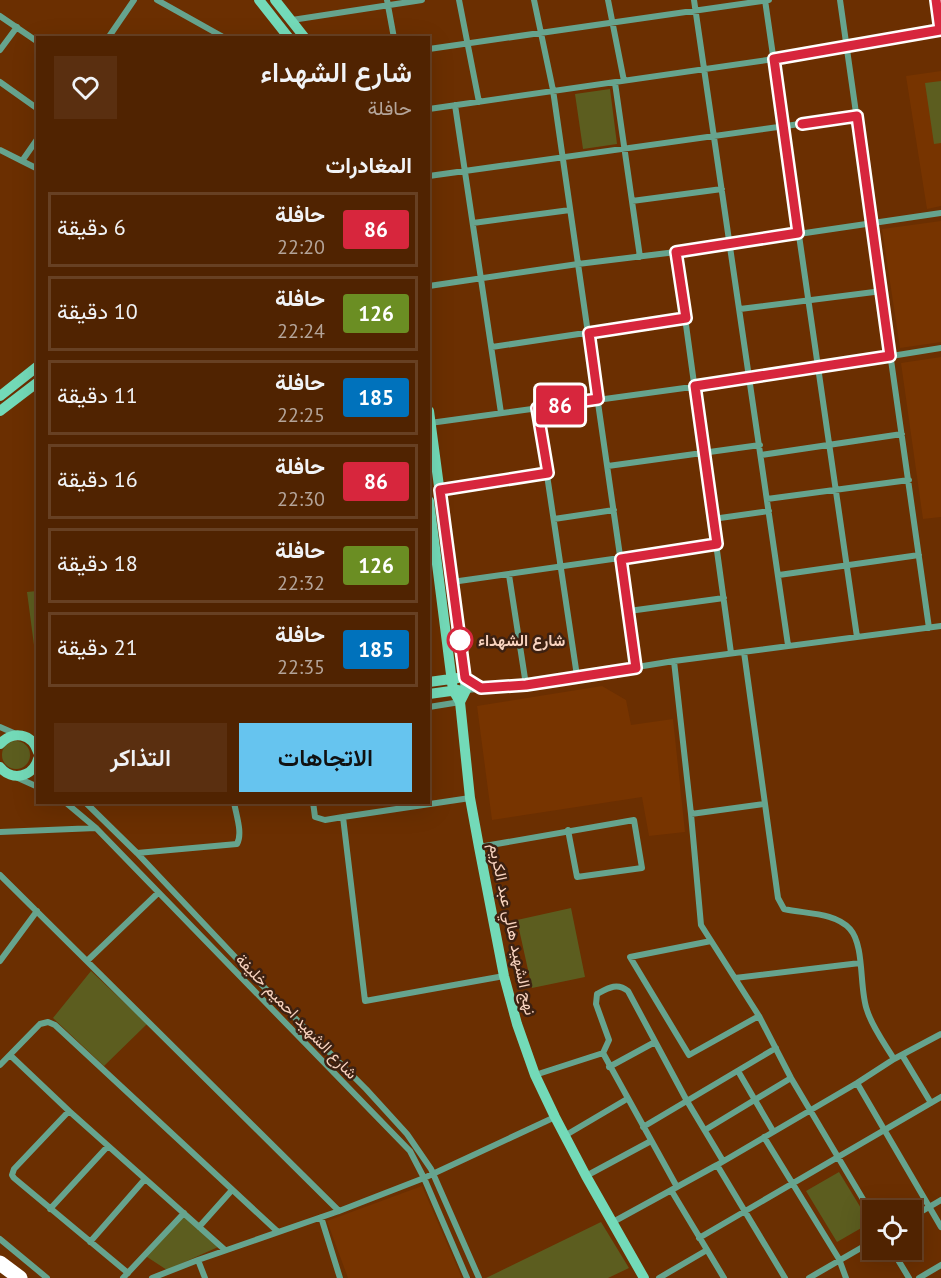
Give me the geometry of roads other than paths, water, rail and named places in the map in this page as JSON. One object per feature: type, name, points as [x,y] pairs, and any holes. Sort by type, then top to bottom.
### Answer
[{"type":"highway","points":[[0,1263],[20,1278]]},
{"type":"main road","points":[[259,0],[286,36]]},
{"type":"main road","points":[[275,0],[304,36]]},
{"type":"main road","points":[[0,396],[36,368]]},
{"type":"main road","points":[[0,411],[36,384]]},
{"type":"main road","points":[[430,423],[465,678],[466,690],[460,702]]},
{"type":"main road","points":[[430,519],[433,572],[453,690],[460,702]]},
{"type":"main road","points":[[430,682],[465,678]]},
{"type":"main road","points":[[430,694],[466,690]]},
{"type":"main road","name":"نهج الشهيد هالي عبد الكريم","points":[[460,702],[471,798],[504,976],[535,1075],[586,1176],[644,1278]]},
{"type":"main road","points":[[0,744],[6,737],[16,734],[33,738]]},
{"type":"main road","points":[[6,773],[25,774],[36,764]]},
{"type":"street","points":[[109,36],[134,0]]},
{"type":"street","points":[[158,0],[221,36]]},
{"type":"street","points":[[292,20],[388,3],[422,0]]},
{"type":"street","points":[[459,0],[479,102]]},
{"type":"street","points":[[534,0],[553,90],[636,668]]},
{"type":"street","points":[[608,0],[624,81]]},
{"type":"street","points":[[694,0],[788,645]]},
{"type":"street","points":[[430,49],[767,0],[798,233],[857,637]]},
{"type":"street","points":[[840,0],[929,628]]},
{"type":"street","points":[[430,109],[847,48],[941,30],[936,0]]},
{"type":"street","points":[[388,3],[394,36]]},
{"type":"street","points":[[0,16],[36,41]]},
{"type":"street","points":[[0,50],[17,27]]},
{"type":"street","points":[[0,82],[36,108]]},
{"type":"street","points":[[615,82],[640,257]]},
{"type":"street","points":[[455,105],[501,413]]},
{"type":"street","points":[[430,176],[857,116]]},
{"type":"street","points":[[22,161],[36,141]]},
{"type":"street","points":[[0,150],[36,169]]},
{"type":"street","points":[[632,201],[722,189]]},
{"type":"street","points":[[473,223],[570,210]]},
{"type":"street","points":[[430,286],[941,213]]},
{"type":"street","points":[[676,252],[731,653]]},
{"type":"street","points":[[740,309],[882,291]]},
{"type":"street","points":[[492,347],[686,318]]},
{"type":"street","points":[[430,423],[750,379],[941,348]]},
{"type":"street","points":[[537,408],[577,676]]},
{"type":"street","points":[[761,455],[902,434]]},
{"type":"street","points":[[608,466],[760,445]]},
{"type":"street","points":[[440,490],[548,473]]},
{"type":"street","points":[[767,499],[909,480]]},
{"type":"street","points":[[554,519],[615,510]]},
{"type":"street","points":[[713,519],[769,511]]},
{"type":"street","points":[[452,582],[717,544]]},
{"type":"street","points":[[779,574],[919,555]]},
{"type":"street","points":[[509,575],[526,685]]},
{"type":"street","points":[[629,611],[724,598]]},
{"type":"street","points":[[466,690],[526,685],[674,661],[941,626]]},
{"type":"street","points":[[744,652],[778,898],[784,909],[826,915],[849,929],[855,939],[866,1010],[894,1059]]},
{"type":"street","points":[[674,661],[692,814],[701,925],[759,1016],[791,1078],[864,1200]]},
{"type":"street","points":[[465,678],[481,688]]},
{"type":"street","points":[[430,707],[460,702]]},
{"type":"street","points":[[0,727],[16,734]]},
{"type":"street","points":[[6,773],[36,786]]},
{"type":"street","points":[[313,804],[315,817],[320,820],[471,798]]},
{"type":"street","name":"شارع الشهيد احميم خليفة","points":[[67,804],[96,828],[410,1151],[467,1278]]},
{"type":"street","name":"شارع الشهيد احميم خليفة","points":[[87,804],[366,1089],[407,1134],[433,1173],[479,1278]]},
{"type":"street","points":[[136,853],[237,844],[239,831],[234,804]]},
{"type":"street","points":[[692,814],[764,804]]},
{"type":"street","points":[[343,817],[365,1001],[504,976]]},
{"type":"street","points":[[479,847],[568,830],[634,820],[642,868],[577,877],[568,830]]},
{"type":"street","points":[[0,832],[96,828]]},
{"type":"street","points":[[0,875],[339,1211]]},
{"type":"street","points":[[87,961],[158,893]]},
{"type":"street","points":[[0,961],[37,911]]},
{"type":"street","points":[[711,941],[630,957],[689,1055],[759,1016]]},
{"type":"street","points":[[735,978],[860,963]]},
{"type":"street","points":[[535,1075],[603,1053],[609,1040],[596,1004],[597,994],[618,986],[628,991],[705,1130],[746,1212],[785,1278]]},
{"type":"street","points":[[0,1065],[40,1024],[48,1022],[55,1025],[278,1232]]},
{"type":"street","points":[[613,1222],[720,1163],[894,1059],[941,1034]]},
{"type":"street","points":[[609,1067],[655,1042]]},
{"type":"street","points":[[643,1127],[776,1048]]},
{"type":"street","points":[[603,1053],[651,1141],[699,1238],[724,1278]]},
{"type":"street","points":[[10,1055],[69,1111],[225,1250]]},
{"type":"street","points":[[902,1055],[931,1103]]},
{"type":"street","points":[[738,1071],[773,1131]]},
{"type":"street","points":[[705,1130],[791,1078]]},
{"type":"street","points":[[857,1083],[941,1227]]},
{"type":"street","points":[[699,1238],[941,1097]]},
{"type":"street","points":[[566,1135],[627,1099]]},
{"type":"street","points":[[69,1111],[12,1172],[14,1178],[90,1242],[125,1275],[184,1213]]},
{"type":"street","points":[[152,1278],[424,1178],[555,1116]]},
{"type":"street","points":[[764,1137],[840,1259],[846,1278]]},
{"type":"street","points":[[586,1176],[651,1141]]},
{"type":"street","points":[[50,1209],[108,1146]]},
{"type":"street","points":[[90,1242],[145,1179]]},
{"type":"street","points":[[199,1227],[232,1190]]},
{"type":"street","points":[[922,1212],[941,1200]]},
{"type":"street","points":[[321,1217],[340,1278]]},
{"type":"street","points":[[0,1239],[47,1278]]},
{"type":"street","points":[[809,1278],[862,1246]]},
{"type":"street","points":[[659,1278],[707,1250]]},
{"type":"street","points":[[198,1260],[205,1278]]},
{"type":"street","points":[[898,1260],[909,1278]]},
{"type":"street","points":[[919,1278],[941,1265]]},
{"type":"place","name":"شارع الشهداء","points":[[460,640]]}]
